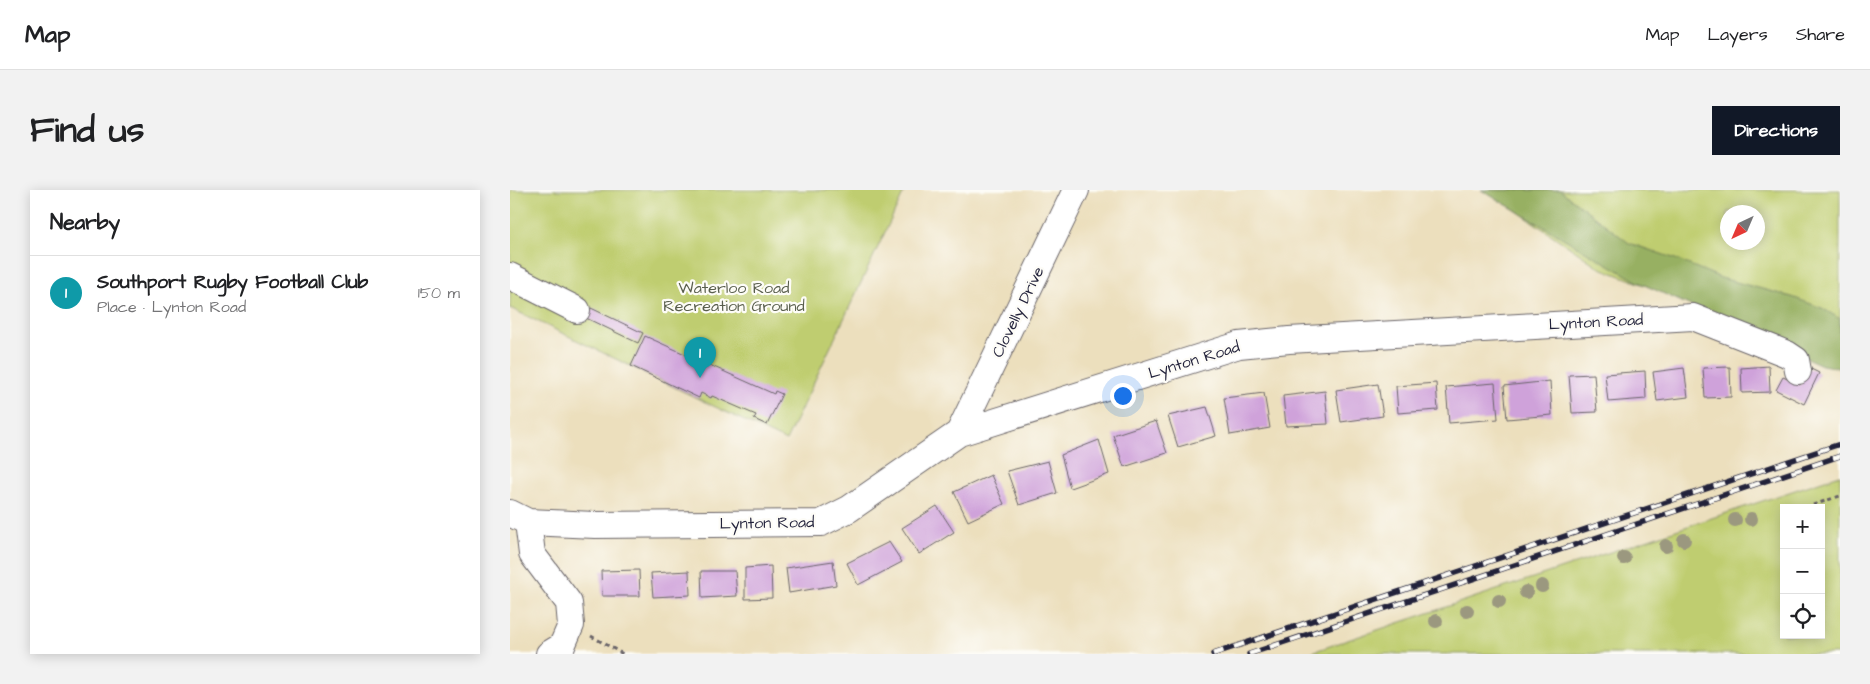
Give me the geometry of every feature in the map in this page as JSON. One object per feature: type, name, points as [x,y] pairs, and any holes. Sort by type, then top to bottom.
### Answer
[{"type":"street","name":"Clovelly Drive","points":[[959,433],[1076,190]]},
{"type":"street","points":[[510,276],[577,310]]},
{"type":"street","name":"Lynton Road","points":[[519,517],[595,525],[821,522],[849,509],[959,433],[1239,345],[1256,343],[1694,317],[1787,354],[1796,360],[1798,371]]},
{"type":"street","points":[[519,517],[532,554],[568,603],[571,624],[562,646],[550,654]]},
{"type":"path","points":[[1816,504],[1840,496]]},
{"type":"path","points":[[571,624],[623,654]]},
{"type":"green space","name":"Waterloo Road Recreation Ground","points":[[510,190],[905,190],[786,441],[510,308]]},
{"type":"green space","points":[[1481,190],[1560,190],[1629,243],[1673,258],[1721,278],[1792,297],[1822,308],[1840,319],[1840,368],[1822,365],[1640,283]]},
{"type":"green space","points":[[1486,190],[1840,190],[1840,363],[1738,321],[1600,268]]},
{"type":"green space","points":[[1840,475],[1840,654],[1306,654]]},
{"type":"building","points":[[591,308],[643,333],[638,343],[586,318]]},
{"type":"building","points":[[645,336],[774,394],[775,391],[782,394],[767,425],[754,419],[756,415],[712,396],[711,398],[701,393],[699,398],[631,366]]},
{"type":"building","points":[[1769,366],[1770,392],[1742,393],[1741,368]]},
{"type":"building","points":[[1730,367],[1731,397],[1705,398],[1703,368]]},
{"type":"building","points":[[1684,368],[1688,397],[1657,401],[1653,372]]},
{"type":"building","points":[[1809,368],[1819,373],[1804,404],[1776,390],[1783,377],[1800,385]]},
{"type":"building","points":[[1645,371],[1646,399],[1608,402],[1605,374]]},
{"type":"building","points":[[1594,374],[1597,412],[1572,413],[1569,375]]},
{"type":"building","points":[[1550,381],[1552,415],[1507,419],[1504,386]]},
{"type":"building","points":[[1436,383],[1438,410],[1398,413],[1396,386]]},
{"type":"building","points":[[1495,383],[1498,419],[1449,423],[1446,387]]},
{"type":"building","points":[[1378,384],[1383,416],[1341,422],[1336,390]]},
{"type":"building","points":[[1325,391],[1328,424],[1286,426],[1283,396]]},
{"type":"building","points":[[1264,393],[1270,428],[1230,435],[1224,398]]},
{"type":"building","points":[[1207,407],[1216,436],[1178,447],[1168,416]]},
{"type":"building","points":[[1156,421],[1167,453],[1124,467],[1113,435]]},
{"type":"building","points":[[1099,440],[1109,474],[1070,488],[1061,455]]},
{"type":"building","points":[[1048,461],[1057,493],[1019,505],[1007,471]]},
{"type":"building","points":[[991,475],[1004,504],[968,521],[954,492]]},
{"type":"building","points":[[937,506],[954,532],[919,554],[902,528]]},
{"type":"building","points":[[889,542],[902,562],[858,585],[847,563]]},
{"type":"building","points":[[833,561],[836,585],[789,593],[786,568]]},
{"type":"building","points":[[771,566],[772,598],[745,599],[745,568]]},
{"type":"building","points":[[639,570],[640,596],[602,596],[601,571]]},
{"type":"building","points":[[689,571],[690,595],[653,597],[651,573]]},
{"type":"building","points":[[701,571],[735,571],[737,596],[702,598]]},
{"type":"railway","points":[[1213,654],[1840,444]]},
{"type":"railway","points":[[1249,654],[1840,456]]},
{"type":"place","name":"Southport Rugby Football Club","points":[[700,378]]}]
